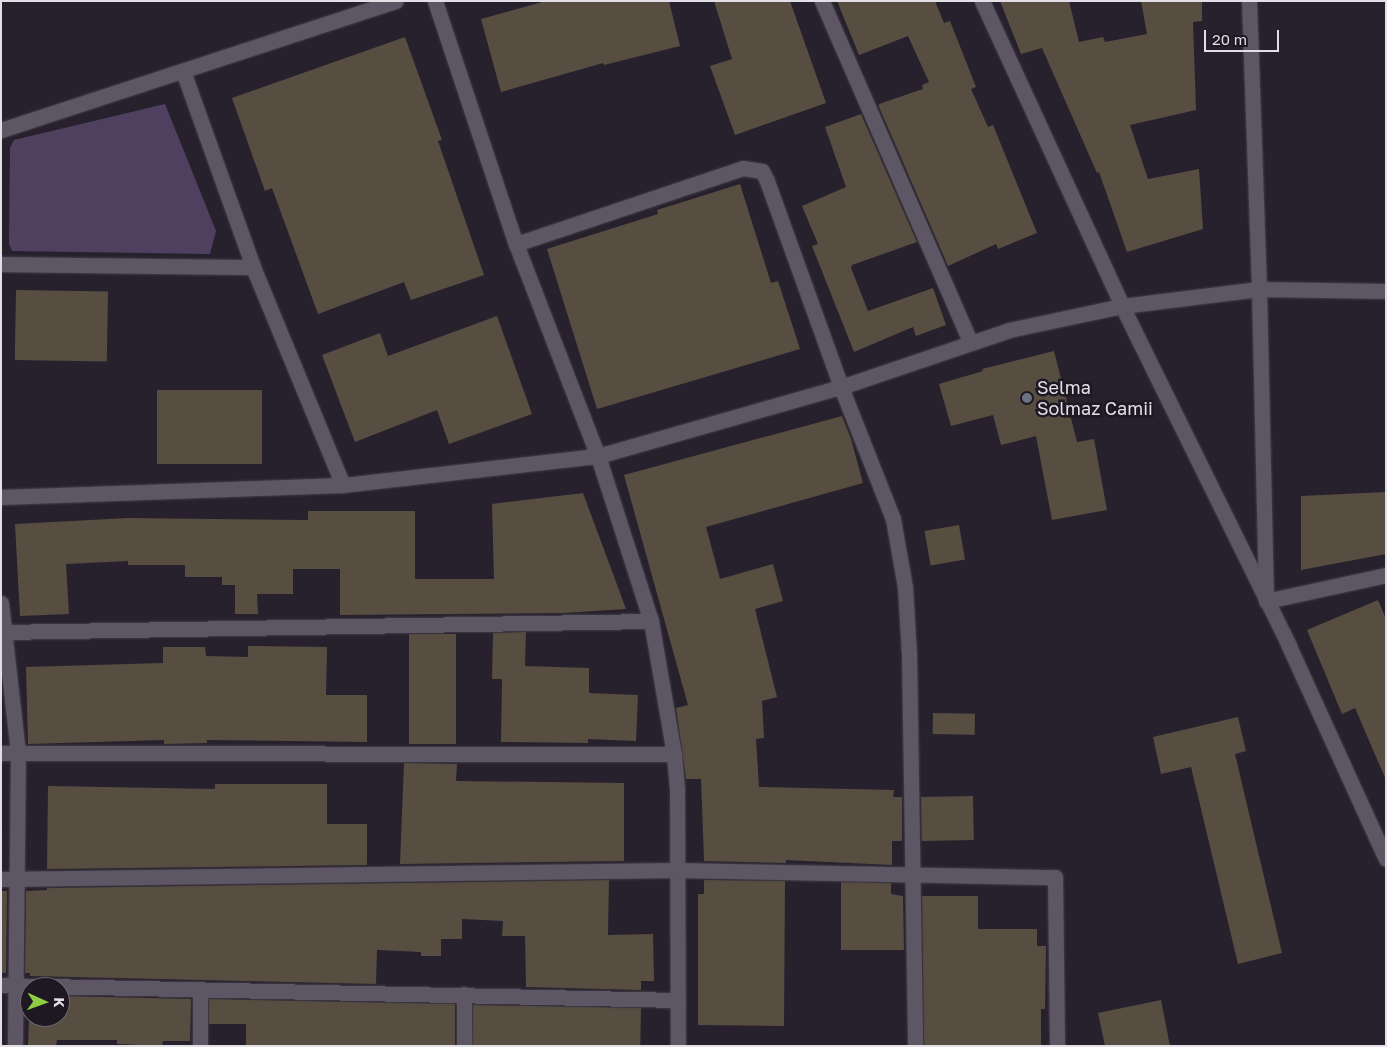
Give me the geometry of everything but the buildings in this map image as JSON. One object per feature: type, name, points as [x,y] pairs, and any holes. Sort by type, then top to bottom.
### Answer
[{"type":"street","points":[[1,130],[395,1]]},
{"type":"street","points":[[435,1],[516,244],[598,456],[651,621],[674,754],[677,790],[678,1046]]},
{"type":"street","points":[[822,1],[971,343]]},
{"type":"street","points":[[982,1],[1122,306],[1266,601],[1386,859]]},
{"type":"street","points":[[1249,1],[1260,289],[1266,601]]},
{"type":"street","points":[[183,71],[254,267],[343,485]]},
{"type":"street","points":[[516,244],[742,168],[762,171],[767,180],[840,387],[893,519],[905,587],[909,654],[914,1046]]},
{"type":"street","points":[[1,264],[254,267]]},
{"type":"street","points":[[1,497],[343,485],[598,456],[840,387],[1009,330],[1122,306],[1260,289],[1386,290]]},
{"type":"street","points":[[1266,601],[1386,575]]},
{"type":"street","points":[[1,603],[18,752],[8,879],[8,985],[15,1046]]},
{"type":"street","points":[[4,632],[651,621]]},
{"type":"street","points":[[1,753],[674,754]]},
{"type":"street","points":[[8,879],[677,870],[1055,877],[1057,1046]]},
{"type":"street","points":[[8,985],[200,991],[464,994],[678,1000]]},
{"type":"street","points":[[200,991],[200,1046]]},
{"type":"street","points":[[464,994],[464,1046]]},
{"type":"shaded area","points":[[165,104],[216,231],[210,254],[12,251],[9,244],[10,148],[14,140]]},
{"type":"place","name":"Selma Solmaz Camii","points":[[1027,398]]}]
